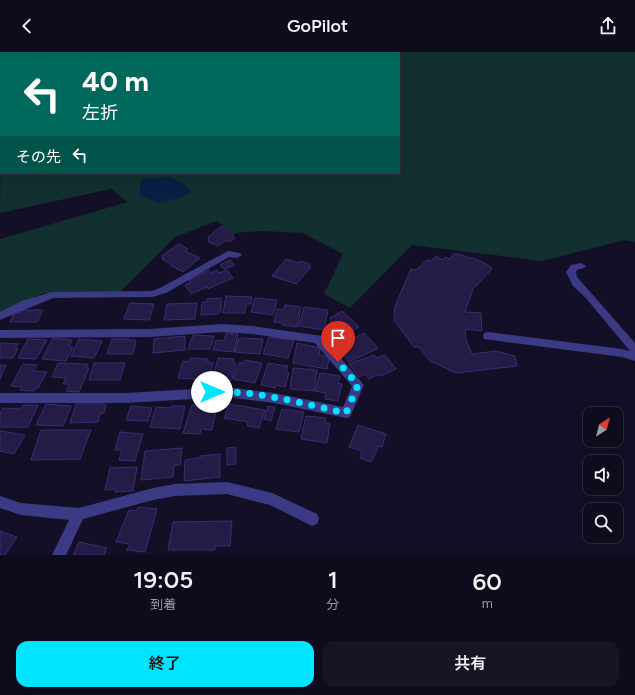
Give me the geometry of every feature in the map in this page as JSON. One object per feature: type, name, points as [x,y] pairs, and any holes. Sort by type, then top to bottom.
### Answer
[{"type":"street","points":[[0,316],[26,304],[52,295],[152,294],[163,291],[228,254],[237,255]]},
{"type":"street","points":[[581,266],[574,267],[572,272],[572,277],[576,284],[588,295],[635,350]]},
{"type":"street","points":[[0,334],[149,333],[222,328],[253,330],[318,339],[358,385],[346,413],[274,398],[227,392],[126,398],[0,398]]},
{"type":"street","points":[[488,336],[622,353],[635,358]]},
{"type":"street","points":[[0,502],[21,509],[79,514],[153,494],[176,490],[227,488],[272,499],[312,519]]},
{"type":"street","points":[[59,555],[79,514]]},
{"type":"green space","points":[[400,52],[635,52],[635,242],[625,240],[542,261],[412,245],[350,308],[324,294],[343,254],[303,233],[261,231],[234,233],[216,221],[175,237],[119,293],[44,293],[0,312],[0,239],[128,202],[111,189],[0,213],[0,174],[400,174]]},
{"type":"water","points":[[169,177],[183,184],[192,192],[179,198],[159,203],[140,196],[140,184],[142,179]]},
{"type":"building","points":[[222,226],[234,234],[232,236],[235,238],[230,242],[226,240],[218,246],[209,242],[208,237]]},
{"type":"building","points":[[179,244],[188,249],[185,251],[200,258],[183,272],[170,265],[171,264],[162,259],[164,258],[161,256]]},
{"type":"building","points":[[454,254],[460,254],[473,258],[488,265],[492,269],[473,289],[465,312],[481,313],[482,331],[465,329],[466,340],[472,354],[496,351],[515,356],[517,366],[456,373],[430,361],[419,347],[414,347],[394,320],[395,306],[411,269],[416,270],[427,260],[431,261],[436,256],[443,260],[446,257],[449,259]]},
{"type":"building","points":[[286,259],[299,263],[300,261],[309,264],[308,266],[311,267],[296,284],[272,276]]},
{"type":"building","points":[[230,260],[235,265],[224,269],[220,265]]},
{"type":"building","points":[[209,270],[211,273],[217,270],[219,273],[227,270],[233,278],[208,289],[207,287],[191,294],[185,285],[191,282],[189,280]]},
{"type":"building","points":[[226,296],[252,297],[251,304],[246,304],[245,313],[223,313]]},
{"type":"building","points":[[221,298],[221,312],[218,312],[218,314],[201,315],[202,302],[207,302],[207,299]]},
{"type":"building","points":[[255,298],[277,300],[273,315],[251,312]]},
{"type":"building","points":[[130,303],[154,304],[149,320],[124,319]]},
{"type":"building","points":[[197,303],[195,319],[164,320],[167,304]]},
{"type":"building","points":[[285,305],[301,307],[297,327],[282,325],[282,323],[274,322],[277,309],[283,310]]},
{"type":"building","points":[[304,307],[328,310],[324,330],[299,326]]},
{"type":"building","points":[[21,310],[43,310],[37,322],[10,322],[14,313],[19,313]]},
{"type":"building","points":[[342,311],[359,327],[343,336],[330,322],[332,321],[330,318]]},
{"type":"building","points":[[226,333],[238,334],[234,352],[213,350],[216,340],[224,341]]},
{"type":"building","points":[[364,333],[378,348],[349,362],[340,352],[348,348],[344,343]]},
{"type":"building","points":[[193,335],[214,336],[210,349],[188,349]]},
{"type":"building","points":[[185,336],[185,350],[153,353],[154,339]]},
{"type":"building","points":[[269,337],[294,340],[288,358],[263,354]]},
{"type":"building","points":[[53,338],[72,340],[69,346],[73,347],[66,361],[42,359]]},
{"type":"building","points":[[239,338],[263,339],[260,354],[235,352]]},
{"type":"building","points":[[28,339],[47,340],[36,359],[18,358]]},
{"type":"building","points":[[79,339],[102,341],[94,358],[71,356]]},
{"type":"building","points":[[112,339],[136,340],[133,354],[107,354]]},
{"type":"building","points":[[0,343],[18,344],[15,349],[18,349],[13,358],[0,358]]},
{"type":"building","points":[[297,343],[320,348],[319,355],[329,358],[327,369],[293,363]]},
{"type":"building","points":[[374,355],[377,358],[385,355],[396,369],[380,376],[379,374],[369,379],[365,374],[359,377],[349,364]]},
{"type":"building","points":[[190,358],[208,359],[208,363],[213,363],[209,380],[178,378],[183,361],[189,362]]},
{"type":"building","points":[[218,358],[234,359],[233,363],[236,363],[232,379],[229,383],[212,381]]},
{"type":"building","points":[[245,360],[262,363],[255,383],[233,379],[239,363],[244,363]]},
{"type":"building","points":[[58,363],[88,364],[86,368],[89,368],[79,392],[66,391],[69,384],[63,384],[66,378],[52,377]]},
{"type":"building","points":[[94,363],[125,363],[120,380],[89,380]]},
{"type":"building","points":[[268,363],[288,366],[286,372],[289,373],[285,387],[276,385],[275,388],[261,385]]},
{"type":"building","points":[[23,364],[37,365],[33,371],[47,372],[38,388],[35,388],[34,391],[20,390],[22,387],[11,386]]},
{"type":"building","points":[[0,365],[6,365],[0,379]]},
{"type":"building","points":[[293,368],[317,370],[314,391],[290,389]]},
{"type":"building","points":[[320,373],[340,376],[338,383],[342,384],[338,401],[325,399],[326,393],[315,391]]},
{"type":"building","points":[[46,404],[71,406],[63,426],[36,425]]},
{"type":"building","points":[[76,404],[106,405],[104,413],[100,413],[98,422],[70,423]]},
{"type":"building","points":[[229,404],[265,410],[259,428],[247,426],[248,422],[224,418]]},
{"type":"building","points":[[23,405],[38,405],[28,427],[0,427],[0,414],[3,408],[20,409]]},
{"type":"building","points":[[192,405],[217,407],[212,430],[201,429],[200,434],[183,433]]},
{"type":"building","points":[[131,406],[152,408],[148,421],[126,420]]},
{"type":"building","points":[[172,406],[185,406],[180,429],[150,427],[156,407],[172,408]]},
{"type":"building","points":[[268,406],[275,407],[271,421],[264,419]]},
{"type":"building","points":[[282,409],[304,412],[299,432],[276,429]]},
{"type":"building","points":[[306,416],[326,418],[325,423],[330,424],[327,443],[301,439]]},
{"type":"building","points":[[358,425],[386,434],[382,447],[379,446],[371,462],[360,458],[362,451],[349,447]]},
{"type":"building","points":[[41,430],[91,430],[80,459],[31,460]]},
{"type":"building","points":[[0,431],[25,435],[14,454],[0,451]]},
{"type":"building","points":[[120,432],[143,434],[135,461],[119,460],[122,450],[115,450]]},
{"type":"building","points":[[236,447],[236,464],[227,465],[227,448]]},
{"type":"building","points":[[182,448],[180,465],[174,465],[173,477],[141,480],[145,451]]},
{"type":"building","points":[[220,454],[220,477],[184,481],[185,460],[200,458],[200,456]]},
{"type":"building","points":[[137,467],[133,491],[115,492],[116,489],[105,490],[110,468]]},
{"type":"building","points":[[138,507],[157,509],[145,552],[127,550],[130,544],[116,542],[129,510],[137,511]]},
{"type":"building","points":[[232,521],[230,546],[215,546],[215,550],[168,550],[173,522]]},
{"type":"building","points":[[0,531],[17,537],[5,555],[0,555]]},
{"type":"building","points":[[79,542],[107,548],[104,555],[73,555]]},
{"type":"route","points":[[212,392],[227,392],[274,398],[346,413],[358,385],[338,362]]}]
